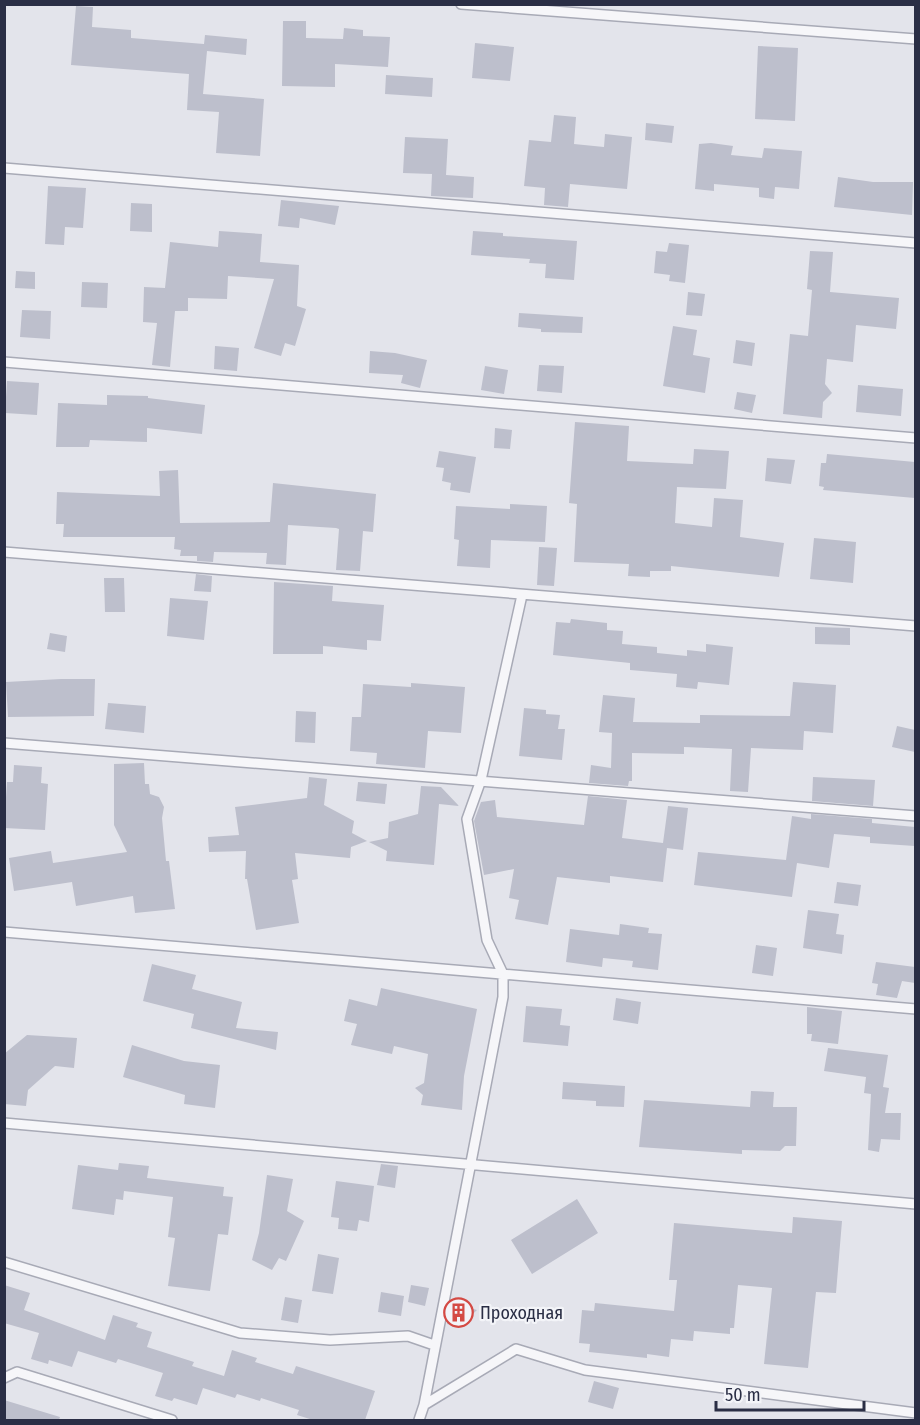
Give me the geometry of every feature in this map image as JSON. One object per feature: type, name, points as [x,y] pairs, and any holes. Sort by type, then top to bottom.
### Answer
[{"type":"lane","points":[[461,4],[915,39]]},
{"type":"lane","points":[[4,168],[915,243]]},
{"type":"lane","points":[[4,362],[915,438]]},
{"type":"lane","points":[[4,552],[915,626]]},
{"type":"lane","points":[[419,1420],[424,1405],[503,997],[503,974],[487,940],[467,819],[481,780],[522,595]]},
{"type":"lane","points":[[4,744],[915,816]]},
{"type":"lane","points":[[4,932],[915,1009]]},
{"type":"lane","points":[[4,1123],[915,1204]]},
{"type":"lane","points":[[4,1262],[240,1333],[330,1340],[408,1336],[434,1345]]},
{"type":"lane","points":[[424,1405],[516,1349],[585,1370],[915,1413]]},
{"type":"lane","points":[[4,1378],[17,1372],[172,1420]]},
{"type":"building","points":[[76,6],[93,7],[92,27],[131,30],[131,38],[204,44],[205,35],[247,39],[246,55],[207,51],[203,94],[264,99],[260,156],[216,153],[219,112],[187,110],[189,74],[71,65]]},
{"type":"building","points":[[283,21],[306,21],[306,38],[343,39],[344,28],[363,30],[363,36],[390,37],[388,67],[335,64],[335,87],[282,86]]},
{"type":"building","points":[[475,43],[514,47],[510,81],[472,78]]},
{"type":"building","points":[[758,46],[798,48],[795,121],[755,119]]},
{"type":"building","points":[[386,75],[433,78],[432,97],[385,94]]},
{"type":"building","points":[[554,115],[576,117],[574,144],[604,147],[605,134],[632,137],[627,189],[570,184],[568,207],[544,205],[545,188],[524,186],[529,140],[551,142]]},
{"type":"building","points":[[646,123],[674,126],[672,143],[645,140]]},
{"type":"building","points":[[405,137],[448,139],[446,175],[474,177],[473,198],[431,196],[432,174],[403,173]]},
{"type":"building","points":[[699,144],[733,146],[731,155],[762,158],[764,148],[802,151],[799,189],[775,187],[774,199],[759,197],[759,188],[714,184],[714,191],[695,189]]},
{"type":"building","points":[[838,177],[873,182],[913,182],[912,215],[834,207]]},
{"type":"building","points":[[48,186],[86,188],[83,228],[65,227],[64,245],[45,244]]},
{"type":"building","points":[[281,200],[339,206],[335,225],[300,218],[299,228],[278,226]]},
{"type":"building","points":[[131,203],[152,204],[152,232],[130,231]]},
{"type":"building","points":[[219,231],[262,234],[260,262],[299,265],[297,306],[306,309],[295,346],[285,343],[281,356],[254,348],[274,279],[228,276],[227,299],[188,298],[188,311],[175,311],[170,367],[152,365],[157,323],[143,322],[144,287],[165,288],[170,242],[218,247]]},
{"type":"building","points":[[473,231],[503,233],[503,236],[577,241],[574,280],[545,278],[546,264],[529,263],[530,259],[471,255]]},
{"type":"building","points":[[669,243],[689,245],[685,283],[669,281],[670,275],[654,273],[656,251],[667,252]]},
{"type":"building","points":[[810,251],[833,252],[830,292],[899,298],[896,329],[856,325],[853,362],[827,359],[825,384],[832,393],[823,402],[822,418],[783,414],[790,334],[808,336],[812,290],[807,289]]},
{"type":"building","points":[[16,271],[35,272],[35,289],[15,288]]},
{"type":"building","points":[[82,282],[108,283],[107,308],[81,307]]},
{"type":"building","points":[[688,292],[705,294],[702,316],[686,315]]},
{"type":"building","points":[[22,310],[51,311],[50,339],[20,337]]},
{"type":"building","points":[[519,313],[583,317],[582,333],[541,332],[541,329],[518,327]]},
{"type":"building","points":[[673,326],[697,330],[693,355],[710,358],[705,393],[663,386]]},
{"type":"building","points":[[736,340],[755,343],[752,366],[733,363]]},
{"type":"building","points":[[215,346],[239,348],[237,371],[214,369]]},
{"type":"building","points":[[370,351],[395,353],[427,360],[420,388],[401,383],[403,375],[369,373]]},
{"type":"building","points":[[539,365],[564,366],[562,393],[537,391]]},
{"type":"building","points":[[485,366],[508,370],[504,394],[481,390]]},
{"type":"building","points":[[7,381],[39,383],[37,415],[5,413]]},
{"type":"building","points":[[858,385],[903,389],[901,416],[856,412]]},
{"type":"building","points":[[737,392],[756,395],[752,413],[734,409]]},
{"type":"building","points":[[107,395],[148,396],[148,398],[205,405],[202,434],[147,428],[147,442],[90,440],[89,447],[56,447],[58,403],[107,405]]},
{"type":"building","points":[[575,422],[629,426],[627,461],[693,464],[694,449],[729,451],[726,489],[677,487],[675,523],[712,527],[714,498],[743,500],[740,537],[784,543],[779,577],[671,566],[671,571],[650,571],[650,577],[628,576],[629,564],[574,562],[577,504],[569,503]]},
{"type":"building","points":[[495,428],[512,430],[510,449],[494,448]]},
{"type":"building","points":[[439,451],[476,457],[470,493],[450,490],[451,483],[442,481],[444,468],[436,467]]},
{"type":"building","points":[[827,454],[915,462],[915,498],[823,490],[824,487],[819,486],[821,463],[826,463]]},
{"type":"building","points":[[767,458],[795,460],[791,484],[765,481]]},
{"type":"building","points":[[178,470],[180,523],[270,522],[273,483],[376,494],[373,532],[363,531],[360,571],[336,570],[339,529],[336,528],[288,525],[286,565],[266,564],[267,553],[214,552],[213,562],[197,561],[197,556],[180,556],[181,550],[174,549],[175,537],[63,537],[64,524],[56,524],[57,492],[160,496],[159,471]]},
{"type":"building","points":[[510,504],[547,506],[545,542],[491,540],[490,568],[457,566],[459,540],[454,539],[456,506],[510,509]]},
{"type":"building","points":[[814,538],[856,542],[853,583],[810,579]]},
{"type":"building","points":[[539,547],[557,548],[554,586],[537,585]]},
{"type":"building","points":[[196,574],[212,576],[211,592],[194,591]]},
{"type":"building","points":[[104,578],[124,578],[125,612],[105,612]]},
{"type":"building","points":[[274,582],[333,586],[332,601],[384,605],[381,641],[367,640],[367,650],[323,646],[323,654],[273,654]]},
{"type":"building","points":[[170,598],[208,601],[204,640],[167,636]]},
{"type":"building","points":[[571,619],[607,623],[607,630],[623,631],[622,644],[657,647],[657,653],[687,656],[687,650],[706,652],[706,644],[733,647],[729,685],[698,682],[697,689],[676,687],[677,674],[630,670],[630,663],[553,655],[556,622],[570,623]]},
{"type":"building","points":[[815,627],[850,628],[850,645],[815,644]]},
{"type":"building","points":[[50,633],[67,636],[65,652],[47,649]]},
{"type":"building","points":[[95,679],[94,716],[8,717],[6,682]]},
{"type":"building","points":[[793,682],[836,685],[833,733],[804,731],[803,750],[751,748],[748,792],[730,791],[732,749],[684,747],[684,754],[632,753],[632,781],[629,781],[628,786],[589,783],[591,765],[611,768],[612,733],[599,732],[603,695],[635,698],[633,722],[700,723],[700,715],[790,716]]},
{"type":"building","points":[[411,683],[465,687],[461,733],[428,731],[425,768],[376,764],[377,753],[350,751],[352,717],[361,717],[363,684],[411,687]]},
{"type":"building","points":[[108,703],[146,706],[144,733],[105,729]]},
{"type":"building","points":[[524,708],[546,710],[546,714],[560,715],[558,729],[565,729],[562,760],[519,756]]},
{"type":"building","points":[[296,711],[316,712],[315,743],[295,742]]},
{"type":"building","points":[[897,726],[915,730],[915,752],[892,747]]},
{"type":"building","points":[[144,763],[145,784],[149,784],[150,794],[159,797],[164,807],[162,818],[166,861],[169,861],[175,909],[135,913],[133,896],[76,906],[72,882],[14,891],[9,858],[51,851],[53,863],[127,852],[114,825],[114,764]]},
{"type":"building","points":[[14,765],[42,767],[41,783],[48,784],[45,830],[4,828],[7,782],[13,782]]},
{"type":"building","points":[[309,777],[327,779],[324,805],[354,821],[352,833],[367,841],[351,847],[350,858],[295,853],[298,879],[292,880],[299,923],[256,930],[247,879],[245,879],[246,851],[209,852],[208,837],[239,835],[235,807],[307,798]]},
{"type":"building","points":[[813,777],[875,780],[873,806],[812,801]]},
{"type":"building","points":[[358,782],[387,784],[385,804],[356,801]]},
{"type":"building","points":[[421,786],[441,787],[459,806],[439,804],[434,865],[386,861],[387,851],[369,842],[388,838],[389,822],[418,814]]},
{"type":"building","points":[[588,796],[627,800],[622,838],[663,843],[668,806],[688,808],[683,850],[667,848],[663,882],[610,876],[610,883],[557,877],[548,925],[515,919],[519,900],[509,898],[514,869],[484,875],[474,821],[481,802],[495,800],[497,817],[584,825]]},
{"type":"building","points":[[811,814],[872,819],[872,823],[915,827],[915,846],[870,843],[870,837],[834,834],[829,868],[797,863],[792,897],[694,885],[698,852],[786,860],[792,816],[811,819]]},
{"type":"building","points":[[837,882],[861,885],[858,906],[834,903]]},
{"type":"building","points":[[808,910],[839,914],[836,934],[844,935],[842,954],[803,948]]},
{"type":"building","points":[[620,924],[649,928],[648,933],[662,934],[658,970],[632,967],[633,961],[603,958],[602,967],[566,962],[570,929],[619,935]]},
{"type":"building","points":[[756,945],[777,948],[773,976],[752,973]]},
{"type":"building","points":[[876,962],[915,967],[915,983],[902,981],[897,998],[876,995],[878,984],[872,983]]},
{"type":"building","points":[[152,964],[196,975],[192,989],[242,1002],[236,1028],[278,1032],[276,1050],[191,1028],[194,1014],[143,1001]]},
{"type":"building","points":[[381,988],[477,1009],[464,1076],[462,1110],[421,1105],[423,1095],[415,1088],[424,1083],[428,1054],[394,1046],[392,1054],[351,1045],[357,1024],[344,1021],[349,999],[377,1006]]},
{"type":"building","points":[[616,998],[641,1002],[638,1024],[613,1020]]},
{"type":"building","points":[[526,1006],[562,1009],[560,1025],[570,1026],[568,1046],[523,1042]]},
{"type":"building","points":[[807,1007],[842,1011],[838,1044],[811,1041],[812,1034],[807,1034]]},
{"type":"building","points":[[27,1035],[77,1038],[74,1068],[55,1066],[28,1090],[26,1106],[4,1104],[4,1054]]},
{"type":"building","points":[[132,1045],[184,1061],[220,1065],[215,1108],[184,1104],[185,1095],[123,1077]]},
{"type":"building","points":[[828,1048],[888,1055],[883,1087],[889,1088],[885,1113],[901,1113],[900,1140],[881,1139],[879,1152],[868,1150],[871,1094],[864,1093],[866,1077],[824,1071]]},
{"type":"building","points":[[563,1082],[625,1086],[624,1107],[596,1106],[596,1101],[562,1099]]},
{"type":"building","points":[[751,1091],[774,1092],[773,1107],[797,1107],[796,1146],[785,1146],[780,1151],[742,1150],[742,1154],[639,1147],[644,1100],[750,1107]]},
{"type":"building","points":[[119,1163],[149,1166],[147,1178],[224,1187],[223,1196],[233,1197],[228,1235],[218,1234],[210,1291],[168,1286],[175,1238],[168,1237],[173,1197],[124,1191],[123,1200],[116,1199],[114,1215],[72,1209],[78,1165],[118,1170]]},
{"type":"building","points":[[381,1164],[398,1166],[395,1188],[377,1185]]},
{"type":"building","points":[[267,1175],[293,1179],[287,1211],[304,1221],[286,1261],[279,1258],[272,1270],[252,1260],[259,1233]]},
{"type":"building","points":[[336,1181],[374,1186],[369,1222],[359,1220],[357,1231],[338,1229],[339,1218],[331,1217]]},
{"type":"building","points":[[577,1199],[598,1233],[532,1274],[511,1240]]},
{"type":"building","points":[[793,1217],[842,1221],[836,1293],[816,1292],[808,1368],[764,1364],[772,1288],[738,1285],[734,1328],[730,1328],[730,1334],[694,1331],[693,1341],[671,1339],[669,1357],[647,1354],[647,1358],[589,1352],[590,1344],[579,1343],[582,1310],[594,1311],[595,1303],[674,1311],[677,1280],[669,1280],[674,1223],[792,1233]]},
{"type":"building","points":[[318,1254],[339,1258],[333,1294],[312,1291]]},
{"type":"building","points":[[4,1285],[30,1293],[24,1310],[105,1340],[113,1315],[138,1323],[136,1327],[152,1332],[147,1347],[194,1362],[192,1366],[224,1376],[232,1350],[257,1358],[255,1362],[293,1374],[296,1366],[375,1391],[365,1420],[313,1420],[297,1415],[299,1410],[261,1398],[260,1401],[237,1394],[235,1398],[203,1388],[197,1405],[174,1398],[172,1401],[155,1396],[163,1373],[118,1359],[116,1363],[78,1351],[72,1367],[49,1360],[48,1364],[31,1359],[39,1333],[4,1323]]},
{"type":"building","points":[[411,1285],[429,1288],[425,1306],[408,1302]]},
{"type":"building","points":[[381,1292],[404,1296],[401,1316],[378,1312]]},
{"type":"building","points":[[285,1297],[302,1300],[298,1323],[281,1320]]},
{"type":"building","name":"Проходная","points":[[451,1303],[477,1310],[459,1327],[447,1324]]},
{"type":"building","points":[[594,1381],[619,1388],[613,1409],[588,1402]]},
{"type":"building","points":[[4,1400],[60,1417],[59,1420],[4,1420]]},
{"type":"place","name":"Проходная","points":[[459,1313]]}]
